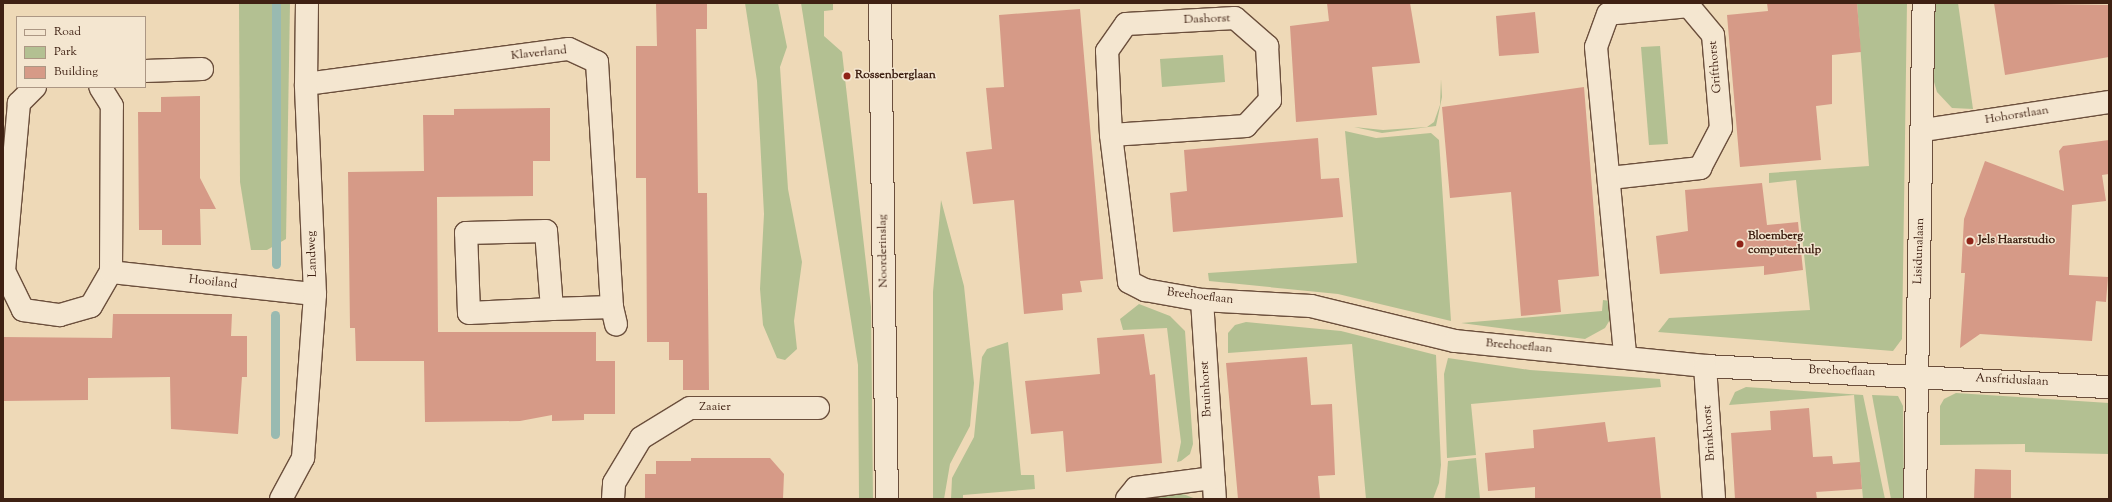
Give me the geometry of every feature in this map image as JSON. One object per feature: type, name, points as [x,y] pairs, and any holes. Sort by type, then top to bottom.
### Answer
[{"type":"street","name":"Landweg","points":[[281,499],[303,458],[315,294],[306,84],[307,3]]},
{"type":"street","name":"Noorderinslag","points":[[880,3],[887,499]]},
{"type":"street","name":"Lisidunalaan","points":[[1915,499],[1915,376],[1924,130],[1924,3]]},
{"type":"street","name":"Grifthorst","points":[[1610,178],[1700,168],[1721,128],[1713,35],[1689,6],[1608,14],[1596,47],[1610,178],[1625,356]]},
{"type":"street","name":"Dashorst","points":[[1111,135],[1246,126],[1270,100],[1267,46],[1235,18],[1126,24],[1107,51],[1111,135],[1129,282]]},
{"type":"street","name":"Klaverland","points":[[306,84],[569,49],[598,62],[614,316],[552,310],[469,313],[466,233],[546,231],[552,310]]},
{"type":"street","points":[[146,71],[202,69]]},
{"type":"street","points":[[34,88],[19,103],[4,271],[23,310],[60,315],[91,306],[111,272],[112,106],[101,88]]},
{"type":"street","name":"Hohorstlaan","points":[[1924,130],[2109,102]]},
{"type":"street","name":"Hooiland","points":[[111,272],[315,294]]},
{"type":"street","name":"Breehoeflaan","points":[[1129,282],[1145,290],[1202,300],[1311,306],[1455,341],[1625,356],[1705,366],[1915,376]]},
{"type":"street","name":"Bruinhorst","points":[[1127,499],[1136,488],[1214,489],[1202,300]]},
{"type":"street","name":"Brinkhorst","points":[[1705,366],[1714,499]]},
{"type":"street","name":"Ansfriduslaan","points":[[1915,376],[2109,387]]},
{"type":"street","name":"Zaaier","points":[[613,499],[614,483],[642,438],[690,408],[818,408]]},
{"type":"green space","points":[[239,3],[290,3],[286,239],[267,250],[251,250],[240,182]]},
{"type":"green space","points":[[745,3],[778,3],[787,47],[780,67],[788,189],[802,262],[794,321],[797,349],[785,360],[777,358],[763,325],[760,289],[764,214],[757,81]]},
{"type":"green space","points":[[801,3],[833,3],[833,10],[824,11],[824,36],[842,52],[871,307],[873,499],[859,499],[858,365]]},
{"type":"green space","points":[[1857,3],[1907,3],[1902,339],[1893,351],[1658,332],[1669,318],[1810,310],[1796,180],[1769,183],[1769,173],[1869,166]]},
{"type":"green space","points":[[1935,3],[1958,3],[1973,109],[1952,108],[1937,92],[1934,82]]},
{"type":"green space","points":[[1660,46],[1668,144],[1649,145],[1641,47]]},
{"type":"green space","points":[[1223,55],[1225,82],[1162,87],[1160,59]]},
{"type":"green space","points":[[1441,79],[1442,97],[1436,126],[1382,133],[1354,127],[1383,130],[1427,127],[1434,122],[1440,105]]},
{"type":"green space","points":[[1345,131],[1376,138],[1431,133],[1439,140],[1451,321],[1338,294],[1209,281],[1208,273],[1357,263]]},
{"type":"green space","points":[[941,200],[964,286],[974,383],[970,426],[950,464],[944,499],[933,499],[933,292]]},
{"type":"green space","points":[[1603,300],[1610,301],[1611,318],[1605,328],[1585,339],[1461,323],[1602,311]]},
{"type":"green space","points":[[1139,304],[1170,316],[1185,331],[1193,444],[1190,454],[1181,461],[1177,462],[1181,442],[1167,328],[1123,330],[1120,319]]},
{"type":"green space","points":[[1246,322],[1341,331],[1436,355],[1441,465],[1439,483],[1433,499],[1366,499],[1352,344],[1228,353],[1228,333],[1235,325]]},
{"type":"green space","points":[[1008,342],[1021,475],[1034,475],[1035,489],[963,495],[963,499],[951,499],[952,478],[974,437],[982,357],[987,349]]},
{"type":"green space","points":[[1448,358],[1530,370],[1660,379],[1661,387],[1471,404],[1476,455],[1447,458],[1444,374]]},
{"type":"green space","points":[[1746,387],[1863,395],[1885,499],[1863,499],[1854,395],[1729,405],[1735,392]]},
{"type":"green space","points":[[1956,393],[2109,403],[2109,454],[2025,452],[2025,444],[1940,445],[1940,406],[1944,399]]},
{"type":"green space","points":[[1872,395],[1898,396],[1903,406],[1904,499],[1891,499]]},
{"type":"green space","points":[[1476,458],[1480,499],[1445,499],[1448,461]]},
{"type":"green space","points":[[1166,494],[1183,494],[1196,499],[1142,499]]},
{"type":"building","points":[[656,3],[707,3],[707,29],[696,29],[698,193],[707,193],[709,390],[683,390],[683,360],[669,360],[669,342],[647,342],[646,178],[636,178],[636,46],[657,46]]},
{"type":"building","points":[[1327,3],[1410,3],[1420,63],[1372,67],[1377,115],[1296,122],[1290,26],[1329,21]]},
{"type":"building","points":[[1767,3],[1857,3],[1861,52],[1832,55],[1832,104],[1816,106],[1821,160],[1740,167],[1727,15],[1768,11]]},
{"type":"building","points":[[1994,3],[2109,5],[2109,57],[2005,75]]},
{"type":"building","points":[[1080,9],[1103,279],[1080,281],[1082,292],[1062,294],[1063,310],[1024,314],[1014,200],[973,204],[966,152],[992,149],[986,88],[1004,87],[999,15]]},
{"type":"building","points":[[1535,12],[1539,53],[1499,56],[1496,16]]},
{"type":"building","points":[[1584,87],[1599,276],[1558,280],[1561,312],[1521,316],[1511,192],[1450,198],[1442,107]]},
{"type":"building","points":[[200,96],[200,178],[216,209],[200,209],[201,245],[162,245],[162,230],[139,230],[138,112],[161,112],[161,97]]},
{"type":"building","points":[[550,108],[550,161],[533,161],[533,196],[437,197],[438,332],[596,332],[596,361],[615,361],[615,414],[584,414],[584,420],[552,421],[552,415],[520,421],[425,422],[424,361],[356,361],[355,328],[350,328],[348,172],[424,171],[423,115],[454,115],[454,109]]},
{"type":"building","points":[[1318,138],[1321,179],[1339,178],[1343,217],[1173,232],[1170,193],[1187,191],[1184,150]]},
{"type":"building","points":[[2109,140],[2109,174],[2102,175],[2106,201],[2072,205],[2069,275],[2108,277],[2106,302],[2096,301],[2092,341],[1980,334],[1960,348],[1965,273],[1961,273],[1964,219],[1985,161],[2064,191],[2059,151],[2063,146]]},
{"type":"building","points":[[1762,183],[1767,225],[1798,222],[1803,270],[1764,275],[1764,266],[1660,274],[1656,236],[1688,231],[1685,190]]},
{"type":"building","points":[[113,314],[232,314],[231,336],[247,336],[247,377],[242,377],[238,434],[171,429],[170,377],[88,378],[88,400],[3,401],[3,337],[112,338]]},
{"type":"building","points":[[1144,334],[1150,375],[1155,374],[1162,463],[1066,472],[1063,431],[1031,434],[1025,381],[1100,374],[1097,338]]},
{"type":"building","points":[[1307,357],[1311,405],[1332,404],[1335,475],[1318,476],[1320,499],[1238,499],[1226,363]]},
{"type":"building","points":[[1809,408],[1813,457],[1832,456],[1833,464],[1860,462],[1862,489],[1816,492],[1817,499],[1735,499],[1731,433],[1771,430],[1770,411]]},
{"type":"building","points":[[1605,422],[1608,442],[1655,437],[1661,499],[1535,499],[1535,487],[1488,491],[1485,453],[1534,448],[1533,430]]},
{"type":"building","points":[[691,458],[770,458],[784,474],[783,499],[645,499],[645,474],[656,474],[656,461],[691,461]]},
{"type":"building","points":[[1975,469],[2011,470],[2011,499],[1974,499]]},
{"type":"waterway","points":[[276,3],[276,264]]},
{"type":"waterway","points":[[275,315],[275,434]]},
{"type":"place","name":"Rossenberglaan","points":[[847,76]]},
{"type":"place","name":"Jels Haarstudio","points":[[1970,241]]},
{"type":"place","name":"Bloemberg computerhulp","points":[[1740,244]]}]
